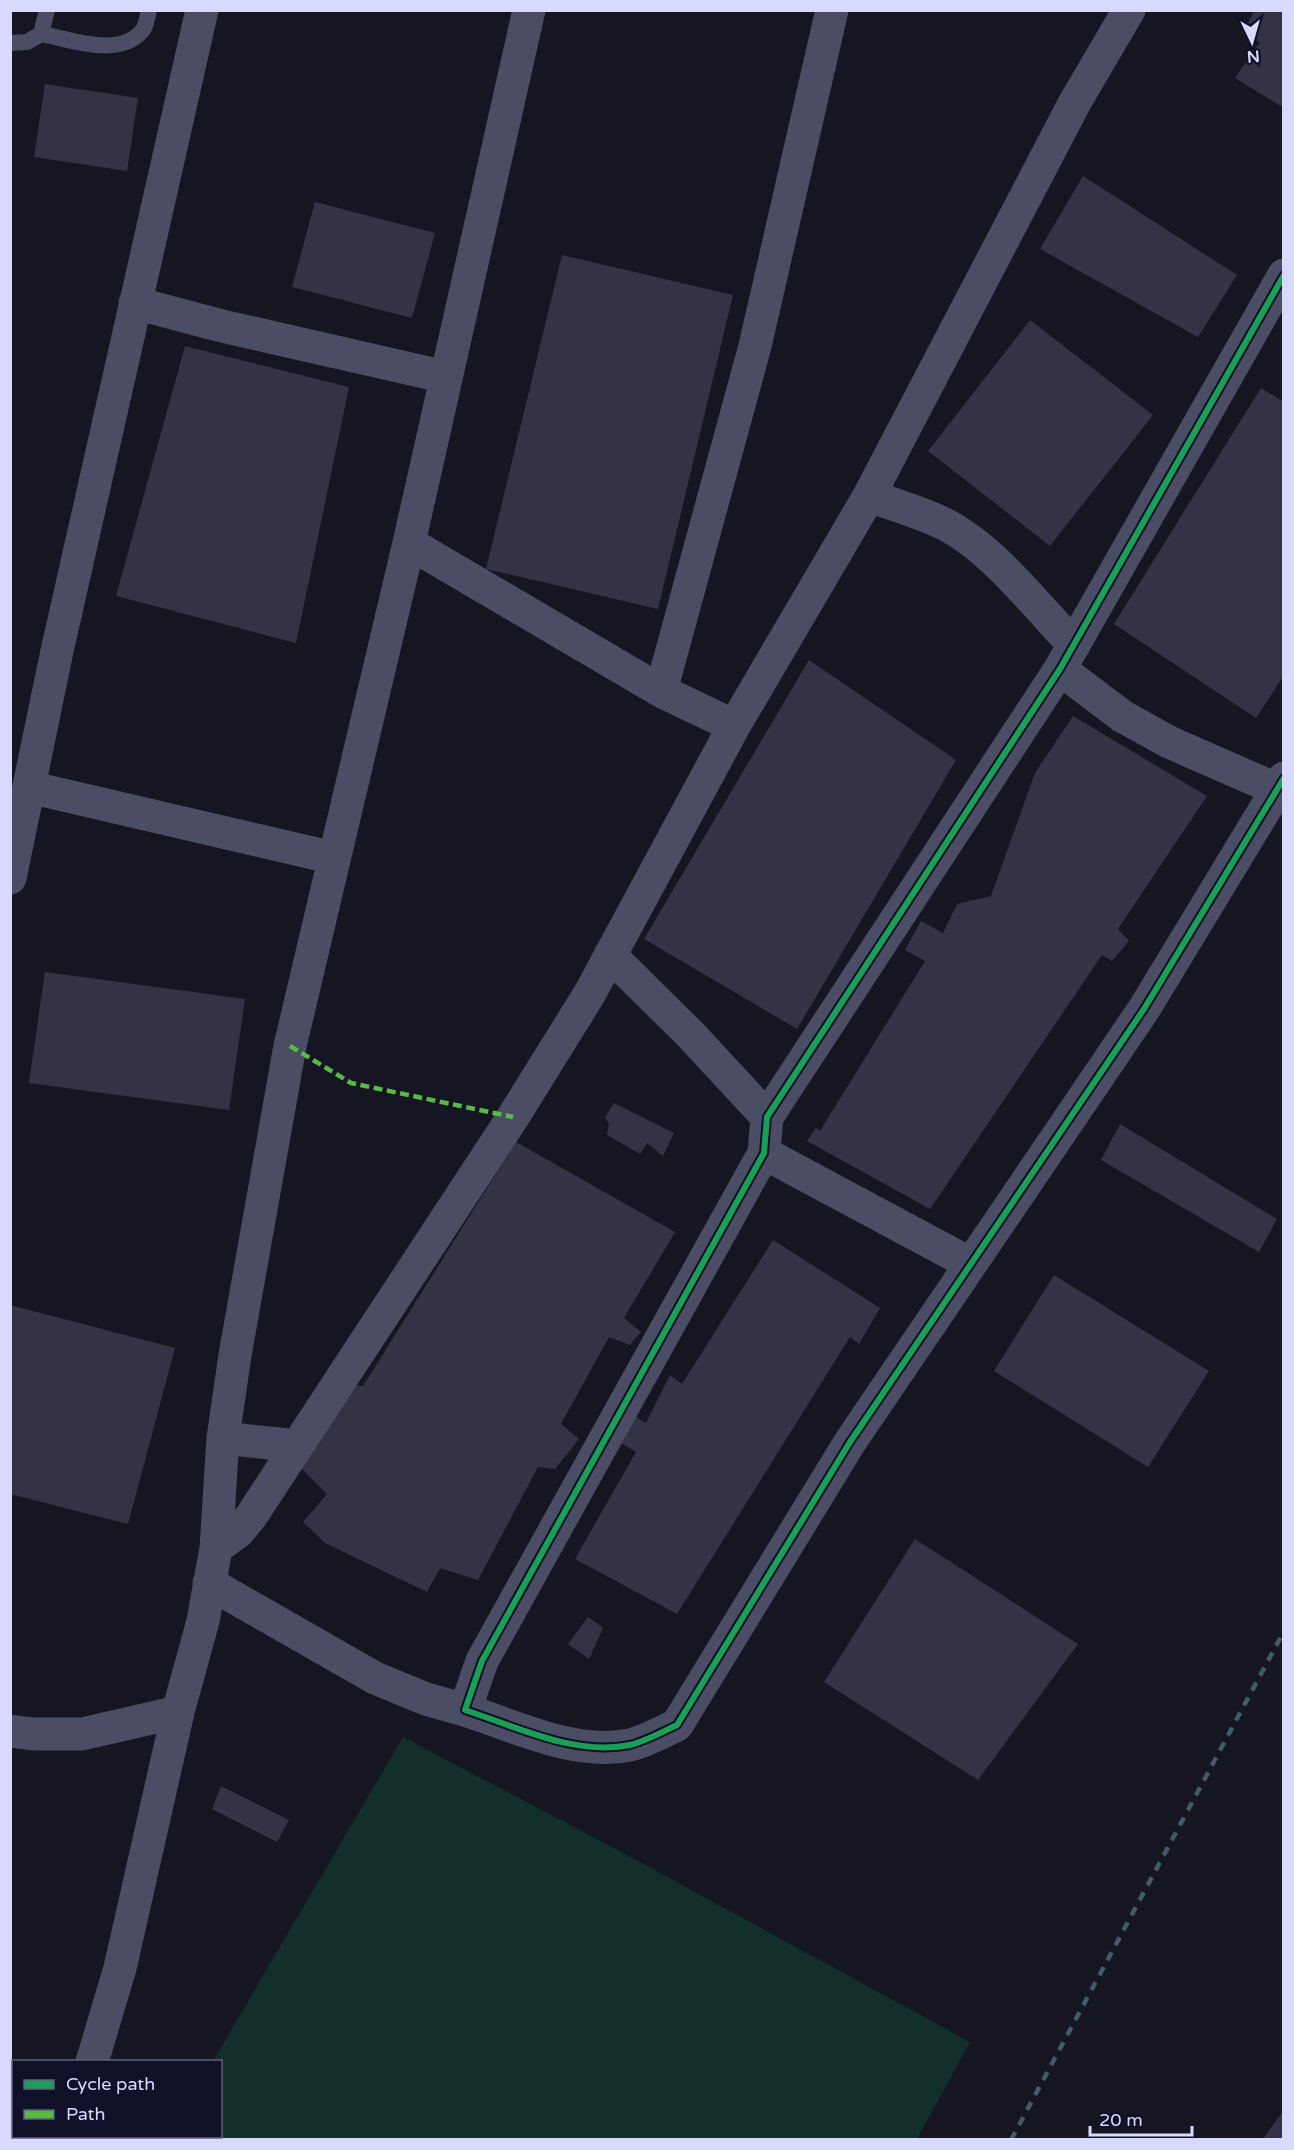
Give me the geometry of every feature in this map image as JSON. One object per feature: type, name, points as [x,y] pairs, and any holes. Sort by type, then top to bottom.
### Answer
[{"type":"street","points":[[10,878],[15,835],[29,787],[201,10]]},
{"type":"street","points":[[92,2060],[120,1968],[178,1712],[202,1621],[216,1548],[223,1438],[235,1355],[290,1046],[409,543],[529,10]]},
{"type":"street","points":[[661,691],[755,346],[832,10]]},
{"type":"street","points":[[216,1548],[238,1532],[252,1515],[513,1117],[590,993],[734,726],[868,495],[1076,102],[1129,10]]},
{"type":"street","points":[[465,1710],[482,1661],[764,1153],[767,1117],[1067,657],[1284,275]]},
{"type":"street","points":[[135,303],[222,326],[446,377]]},
{"type":"street","points":[[209,1583],[375,1678],[426,1699],[565,1743],[599,1748],[631,1745],[677,1725],[850,1442],[1144,1009],[1280,783],[1169,742],[1122,716],[1067,657],[992,559],[968,539],[939,521],[868,495]]},
{"type":"street","points":[[409,543],[661,691],[734,726]]},
{"type":"street","points":[[29,787],[334,858]]},
{"type":"street","points":[[610,955],[691,1035],[767,1117]]},
{"type":"street","points":[[764,1153],[971,1264]]},
{"type":"street","points":[[223,1438],[297,1446]]},
{"type":"street","points":[[10,1731],[33,1734],[82,1734],[178,1712]]},
{"type":"lane","points":[[41,34],[47,10]]},
{"type":"lane","points":[[10,43],[27,42],[41,34],[110,46],[129,41],[142,32],[149,10]]},
{"type":"green space","points":[[403,1737],[614,1848],[970,2042],[917,2139],[167,2139],[222,2138],[222,2060],[214,2060]]},
{"type":"building","points":[[1255,10],[1284,10],[1284,108],[1235,78],[1260,42],[1242,33]]},
{"type":"building","points":[[45,84],[138,98],[127,171],[34,157]]},
{"type":"building","points":[[1083,176],[1237,275],[1198,337],[1040,249]]},
{"type":"building","points":[[315,202],[435,233],[412,318],[292,287]]},
{"type":"building","points":[[562,255],[733,295],[658,609],[486,569]]},
{"type":"building","points":[[1030,320],[1153,415],[1050,546],[928,451]]},
{"type":"building","points":[[185,346],[349,387],[296,643],[116,596]]},
{"type":"building","points":[[1261,388],[1284,402],[1284,675],[1256,718],[1114,624]]},
{"type":"building","points":[[809,660],[956,760],[797,1029],[644,939]]},
{"type":"building","points":[[1073,716],[1207,796],[1118,929],[1129,941],[1112,961],[1102,955],[930,1209],[807,1141],[816,1128],[820,1131],[925,961],[905,950],[921,921],[943,933],[957,904],[991,896],[1035,773]]},
{"type":"building","points":[[45,972],[245,999],[229,1110],[29,1083]]},
{"type":"building","points":[[614,1103],[674,1133],[663,1156],[647,1143],[640,1154],[607,1135],[609,1124],[605,1117]]},
{"type":"building","points":[[1120,1124],[1277,1219],[1259,1252],[1101,1160]]},
{"type":"building","points":[[516,1142],[675,1232],[624,1318],[641,1332],[630,1345],[609,1337],[561,1424],[579,1439],[555,1469],[538,1467],[478,1580],[440,1568],[427,1592],[325,1543],[303,1522],[327,1494],[298,1465],[347,1384],[363,1386]]},
{"type":"building","points":[[773,1240],[880,1308],[859,1344],[850,1337],[677,1614],[575,1559],[636,1452],[618,1441],[632,1415],[646,1423],[670,1375],[682,1384]]},
{"type":"building","points":[[1054,1275],[1209,1371],[1148,1467],[994,1371]]},
{"type":"building","points":[[10,1305],[175,1348],[128,1524],[10,1494]]},
{"type":"building","points":[[915,1539],[1078,1644],[978,1780],[824,1682]]},
{"type":"building","points":[[588,1617],[603,1628],[589,1659],[568,1644]]},
{"type":"building","points":[[221,1786],[289,1820],[277,1842],[212,1809]]},
{"type":"building","points":[[1284,2110],[1284,2140],[1262,2140]]},
{"type":"railway","points":[[1011,2140],[1284,1631]]},
{"type":"marked path","points":[[290,1046],[351,1083],[513,1117]]},
{"type":"cycle path","points":[[1284,275],[1060,669],[767,1117],[764,1153],[482,1661],[465,1710],[546,1738],[588,1747],[630,1745],[677,1725],[850,1442],[1144,1009],[1284,778]]}]
